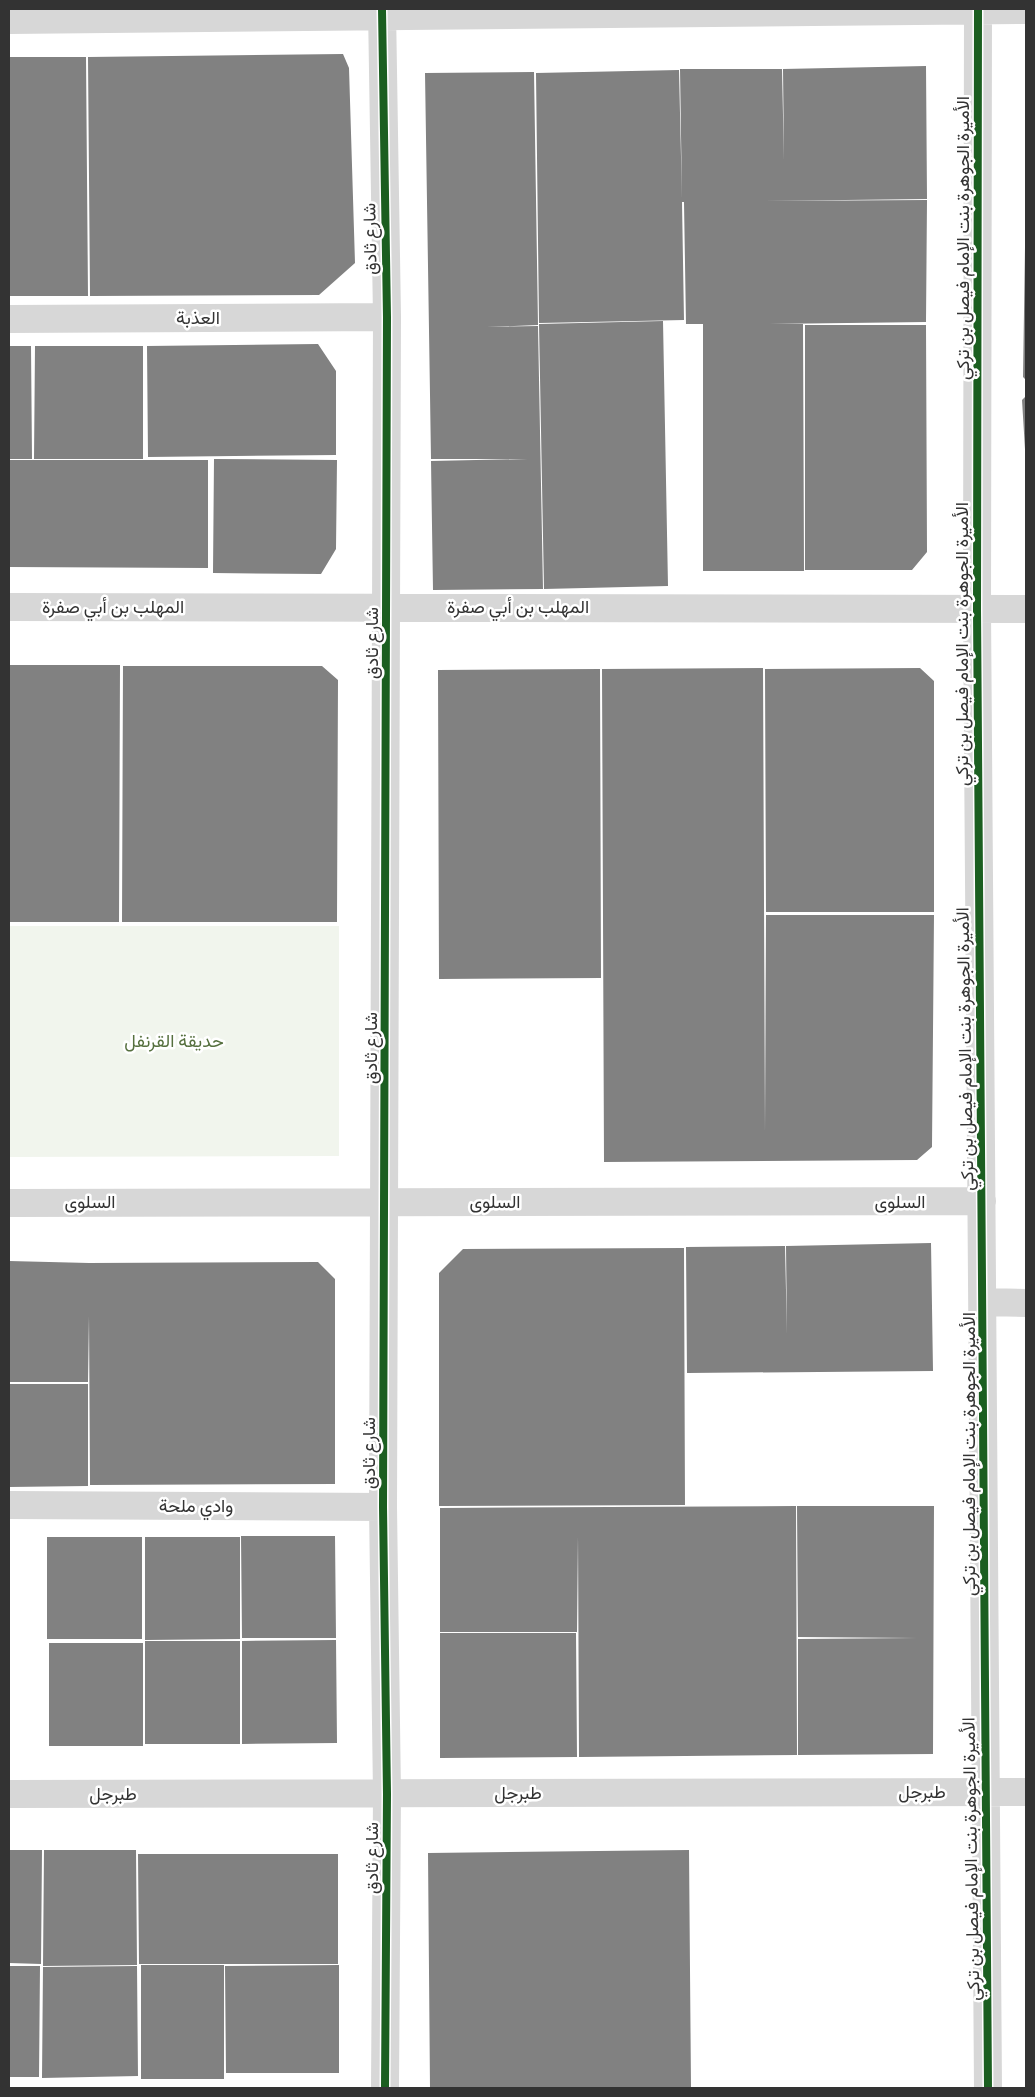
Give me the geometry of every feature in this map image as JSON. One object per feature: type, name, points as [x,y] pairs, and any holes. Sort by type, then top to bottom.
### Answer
[{"type":"street","name":"الأميرة الجوهرة بنت الإمام فيصل بن تركي","points":[[978,9],[977,610],[988,2088]]},
{"type":"street","points":[[9,20],[382,13],[1026,10]]},
{"type":"street","name":"شارع ثادق","points":[[382,13],[387,316],[386,1203],[383,1507],[387,1794],[385,2088]]},
{"type":"street","name":"العذبة","points":[[9,319],[387,316]]},
{"type":"street","name":"المهلب بن أبي صفرة","points":[[9,607],[387,606],[1026,609]]},
{"type":"street","name":"السلوى","points":[[9,1202],[982,1201]]},
{"type":"street","points":[[983,1302],[1026,1303]]},
{"type":"street","name":"وادي ملحة","points":[[9,1505],[383,1507]]},
{"type":"street","name":"طبرجل","points":[[9,1794],[1026,1792]]},
{"type":"green space","name":"حديقة القرنفل","points":[[9,926],[339,926],[339,1156],[9,1157]]},
{"type":"building","points":[[343,54],[349,68],[355,263],[319,295],[90,296],[88,57]]},
{"type":"building","points":[[9,57],[86,57],[88,296],[9,296]]},
{"type":"building","points":[[926,66],[927,199],[763,201],[927,200],[926,322],[769,324],[803,324],[804,571],[703,571],[703,324],[686,324],[684,202],[682,202],[684,320],[539,323],[536,73],[679,70],[682,200],[680,69],[782,69],[784,161],[783,69]]},
{"type":"building","points":[[534,72],[538,325],[486,327],[538,326],[543,589],[433,590],[431,461],[528,459],[431,459],[425,73]]},
{"type":"building","points":[[1026,247],[1026,380],[1023,377]]},
{"type":"building","points":[[663,321],[668,586],[544,589],[539,324]]},
{"type":"building","points":[[805,325],[926,325],[927,552],[912,570],[805,570]]},
{"type":"building","points":[[318,344],[336,371],[336,455],[148,457],[147,346]]},
{"type":"building","points":[[9,346],[31,346],[32,459],[9,459]]},
{"type":"building","points":[[35,346],[143,346],[143,459],[34,459]]},
{"type":"building","points":[[1026,396],[1026,466],[1022,400]]},
{"type":"building","points":[[214,459],[337,460],[336,549],[321,574],[213,573]]},
{"type":"building","points":[[9,460],[208,460],[208,568],[9,567]]},
{"type":"building","points":[[9,665],[120,665],[119,922],[9,922]]},
{"type":"building","points":[[123,666],[322,666],[338,680],[337,922],[122,922]]},
{"type":"building","points":[[763,668],[765,1134],[766,915],[934,915],[932,1147],[917,1160],[604,1162],[602,669]]},
{"type":"building","points":[[920,668],[934,681],[934,912],[766,912],[765,669]]},
{"type":"building","points":[[600,669],[601,978],[439,979],[438,670]]},
{"type":"building","points":[[931,1243],[933,1371],[687,1373],[686,1247],[785,1246],[787,1335],[786,1246]]},
{"type":"building","points":[[684,1248],[685,1505],[439,1506],[439,1273],[463,1249]]},
{"type":"building","points":[[9,1261],[89,1263],[318,1262],[335,1279],[335,1484],[90,1485],[89,1315],[88,1382],[9,1382]]},
{"type":"building","points":[[9,1384],[88,1384],[88,1486],[9,1487]]},
{"type":"building","points":[[796,1506],[797,1755],[579,1757],[578,1535],[577,1632],[440,1632],[440,1508]]},
{"type":"building","points":[[797,1506],[934,1506],[933,1754],[798,1755],[798,1639],[917,1638],[798,1637]]},
{"type":"building","points":[[241,1536],[335,1536],[336,1638],[242,1638]]},
{"type":"building","points":[[47,1537],[142,1537],[142,1639],[47,1639]]},
{"type":"building","points":[[145,1537],[240,1537],[240,1639],[145,1640]]},
{"type":"building","points":[[440,1633],[576,1633],[577,1757],[440,1758]]},
{"type":"building","points":[[336,1640],[337,1743],[242,1744],[242,1641]]},
{"type":"building","points":[[145,1641],[240,1641],[240,1744],[145,1744]]},
{"type":"building","points":[[49,1643],[143,1643],[143,1746],[49,1746]]},
{"type":"building","points":[[9,1850],[42,1850],[41,1964],[9,1963]]},
{"type":"building","points":[[44,1850],[136,1850],[137,1965],[43,1966]]},
{"type":"building","points":[[689,1850],[691,2088],[430,2088],[428,1853]]},
{"type":"building","points":[[138,1854],[338,1854],[338,1964],[139,1964]]},
{"type":"building","points":[[141,1965],[224,1965],[224,2079],[141,2079]]},
{"type":"building","points":[[339,1965],[339,2073],[226,2073],[225,1966]]},
{"type":"building","points":[[9,1966],[40,1966],[39,2077],[9,2077]]},
{"type":"building","points":[[137,1966],[138,2076],[42,2078],[43,1967]]},
{"type":"cycle path","points":[[382,9],[387,317],[383,1507],[387,1794],[385,2088]]},
{"type":"cycle path","points":[[978,9],[977,610],[988,2088]]}]
